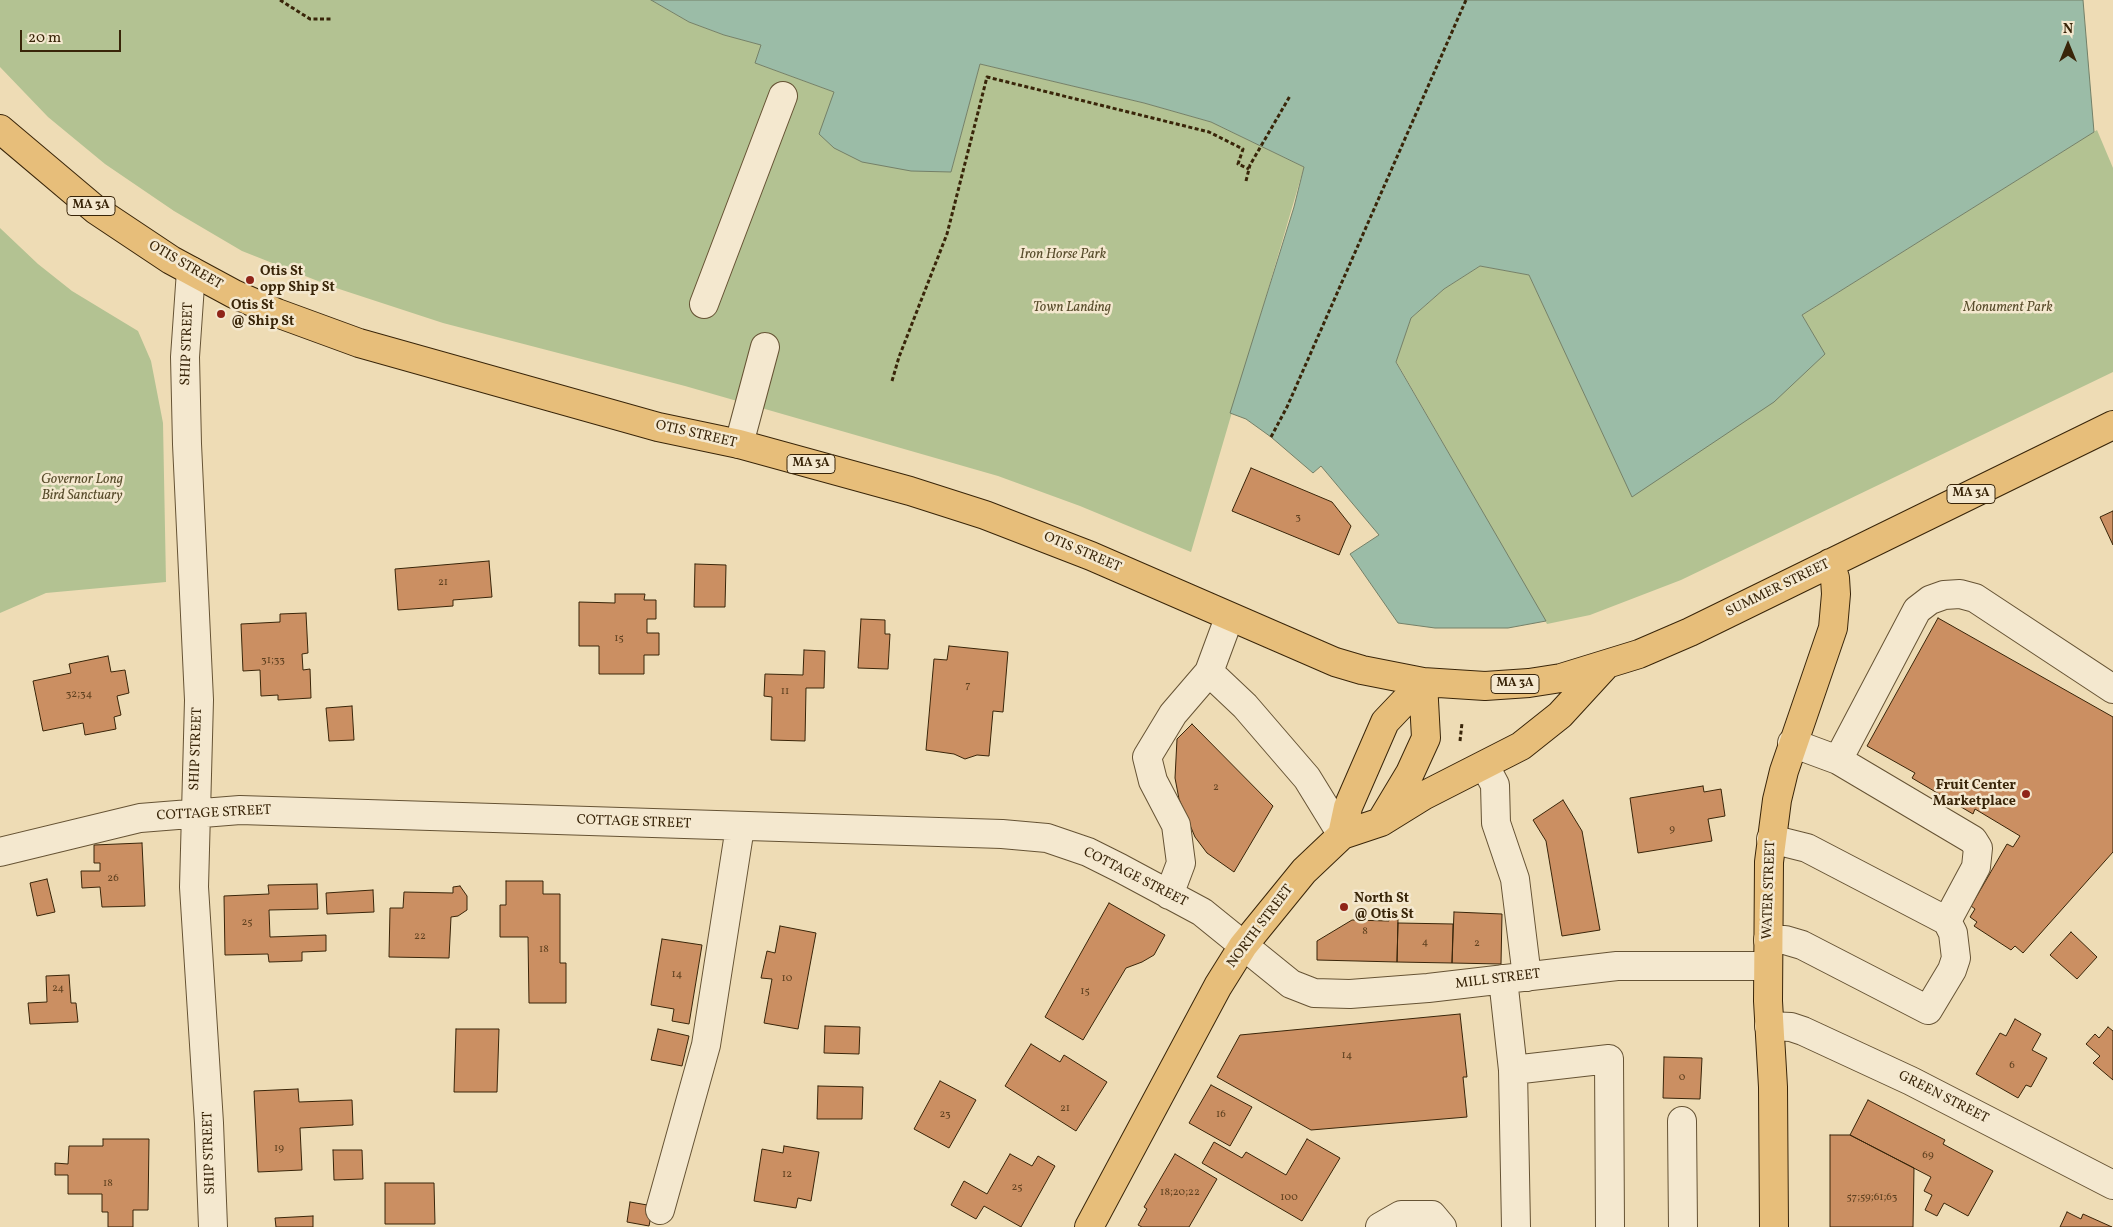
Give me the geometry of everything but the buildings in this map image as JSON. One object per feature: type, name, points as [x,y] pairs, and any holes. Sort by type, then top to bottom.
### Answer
[{"type":"main road","name":"OTIS STREET","points":[[0,129],[96,210],[191,271],[260,305],[360,343],[658,427],[739,444],[910,492],[994,518],[1091,556],[1229,618],[1334,662],[1362,670],[1423,682]]},
{"type":"main road","name":"SUMMER STREET","points":[[1423,682],[1486,686],[1529,683],[1561,678],[1605,666],[1690,632],[2113,425]]},
{"type":"main road","name":"WATER STREET","points":[[1774,1227],[1773,1087],[1769,1026],[1768,953],[1772,839],[1777,800],[1792,743],[1830,637],[1836,594],[1835,578],[1830,564]]},
{"type":"main road","name":"NORTH STREET","points":[[1089,1227],[1190,1036],[1243,946],[1304,871],[1342,835],[1380,822],[1429,793],[1522,746],[1560,715],[1605,666]]},
{"type":"main road","points":[[1380,822],[1410,773],[1426,738],[1423,682]]},
{"type":"main road","points":[[1342,835],[1348,807],[1385,722],[1423,682]]},
{"type":"street","points":[[704,304],[783,96]]},
{"type":"street","name":"SHIP STREET","points":[[191,271],[185,357],[187,444],[199,700],[194,887],[209,1123],[213,1227]]},
{"type":"street","points":[[739,444],[766,347]]},
{"type":"street","points":[[1838,760],[1917,610],[1930,600],[1944,595],[1960,594],[1975,598],[2113,689]]},
{"type":"street","points":[[1168,895],[1181,863],[1176,825],[1153,781],[1147,756],[1173,714],[1209,672],[1229,618]]},
{"type":"street","points":[[1209,672],[1245,706],[1306,778],[1342,835]]},
{"type":"street","points":[[1772,839],[1807,848],[1947,921],[1976,867],[1978,848],[1974,840],[1838,760],[1792,743]]},
{"type":"street","points":[[1485,766],[1495,785],[1496,824],[1515,879],[1513,1070],[1516,1227]]},
{"type":"street","name":"COTTAGE STREET","points":[[0,852],[140,818],[240,810],[740,827],[993,833],[1047,838],[1088,852],[1202,912],[1243,946]]},
{"type":"street","points":[[660,1210],[706,1045],[740,827]]},
{"type":"street","name":"MILL STREET","points":[[1243,946],[1291,984],[1314,993],[1350,994],[1617,966],[1768,953],[1785,940],[1802,945],[1928,1010],[1952,970],[1956,958],[1953,933],[1947,921]]},
{"type":"street","name":"GREEN STREET","points":[[1769,1026],[1791,1027],[1812,1035],[1911,1081],[2113,1185]]},
{"type":"street","points":[[1513,1070],[1609,1059],[1610,1227]]},
{"type":"street","points":[[1682,1121],[1683,1227]]},
{"type":"street","points":[[1380,1227],[1402,1215],[1432,1215],[1442,1227]]},
{"type":"path","points":[[280,0],[310,19],[331,19]]},
{"type":"path","points":[[1271,437],[1287,407],[1466,0]]},
{"type":"path","points":[[892,381],[899,357],[947,234],[987,77],[1209,132],[1243,149],[1238,164],[1249,169]]},
{"type":"path","points":[[1246,181],[1249,169],[1290,96]]},
{"type":"path","points":[[1460,741],[1462,723]]},
{"type":"green space","name":"Town Landing","points":[[0,0],[651,0],[689,22],[724,35],[762,45],[755,63],[834,92],[951,172],[980,64],[1144,103],[1211,122],[1304,167],[1191,552],[1080,506],[998,476],[685,386],[443,323],[333,287],[242,251],[174,211],[105,164],[48,117],[0,67]]},
{"type":"green space","name":"Monument Park","points":[[2097,130],[2113,168],[2113,372],[1681,580],[1590,615],[1547,624],[1396,361],[1411,318],[1444,289],[1480,266],[1529,275],[1632,496],[1824,354],[1802,315]]},
{"type":"green space","name":"Governor Long Bird Sanctuary","points":[[0,228],[38,264],[72,291],[138,331],[151,361],[163,423],[166,582],[46,593],[0,613]]},
{"type":"shaded area","points":[[651,0],[2083,0],[2094,132],[1802,315],[1825,354],[1774,402],[1632,497],[1529,275],[1480,266],[1444,289],[1411,318],[1396,362],[1546,621],[1508,628],[1435,628],[1398,623],[1350,554],[1379,535],[1321,466],[1313,473],[1271,437],[1246,419],[1230,413],[1294,207],[1304,167],[1211,122],[1144,103],[980,64],[951,172],[911,171],[862,162],[834,148],[819,134],[834,92],[755,63],[761,45],[724,35],[689,22]]},
{"type":"place","name":"Otis St opp Ship St","points":[[250,280]]},
{"type":"place","name":"Otis St @ Ship St","points":[[221,314]]},
{"type":"place","name":"Fruit Center Marketplace","points":[[2026,794]]},
{"type":"place","name":"North St @ Otis St","points":[[1344,907]]},
{"type":"park label","name":"Iron Horse Park","points":[[1063,255]]}]
